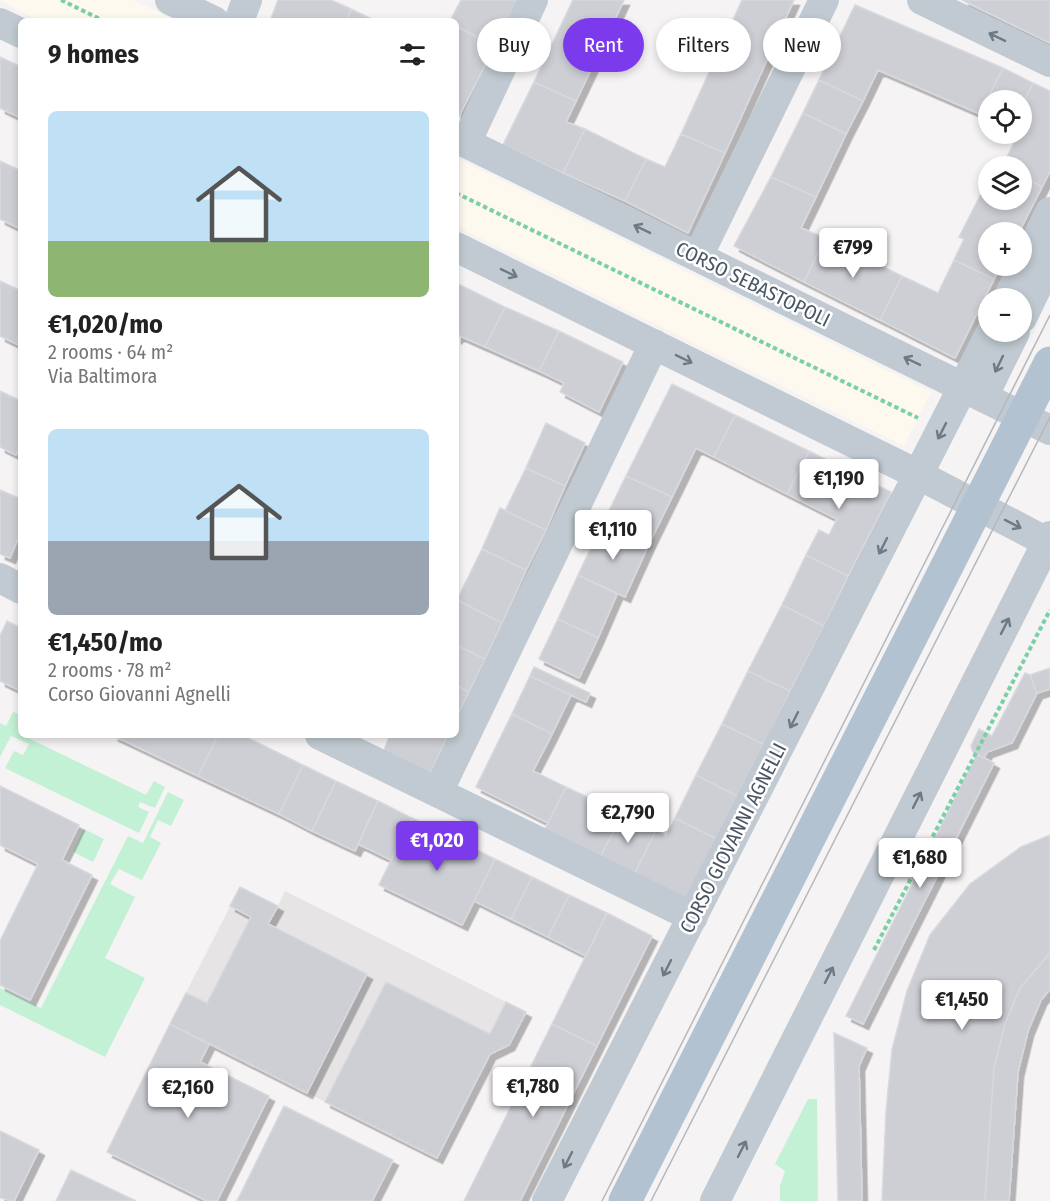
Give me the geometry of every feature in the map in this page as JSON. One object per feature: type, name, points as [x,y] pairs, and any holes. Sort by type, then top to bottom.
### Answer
[{"type":"main road","points":[[625,1201],[978,507],[1037,423],[1050,363]]},
{"type":"street","points":[[170,0],[208,18]]},
{"type":"street","points":[[240,18],[247,0]]},
{"type":"street","points":[[461,141],[533,0]]},
{"type":"street","points":[[698,256],[824,0]]},
{"type":"street","points":[[922,0],[1050,62]]},
{"type":"street","points":[[0,23],[18,32]]},
{"type":"street","name":"CORSO SEBASTOPOLI","points":[[461,141],[1037,423]]},
{"type":"street","points":[[1013,288],[1050,212]]},
{"type":"street","points":[[459,249],[654,344],[978,507],[1049,539],[715,1201]]},
{"type":"street","points":[[1032,297],[1050,260]]},
{"type":"street","points":[[974,392],[988,342]]},
{"type":"street","points":[[974,392],[1008,342]]},
{"type":"street","points":[[438,792],[654,344]]},
{"type":"street","name":"CORSO GIOVANNI AGNELLI","points":[[547,1201],[919,476],[974,392]]},
{"type":"street","points":[[0,578],[18,587]]},
{"type":"street","points":[[326,738],[693,918]]},
{"type":"path","points":[[61,0],[98,18]]},
{"type":"path","points":[[459,193],[918,418]]},
{"type":"path","points":[[870,958],[1050,610]]},
{"type":"shaded area","points":[[0,0],[133,0],[170,18],[33,18]]},
{"type":"shaded area","points":[[459,159],[931,392],[904,446],[459,227]]},
{"type":"shaded area","points":[[240,887],[278,906],[285,891],[526,1012],[509,1045],[490,1054],[437,1158],[170,1024]]},
{"type":"green space","points":[[13,712],[18,714],[18,738],[28,738],[146,795],[154,781],[165,787],[155,808],[140,802],[138,807],[149,812],[139,833],[5,768],[14,751],[23,755],[29,744],[11,736],[0,757],[0,723],[6,726]]},
{"type":"green space","points":[[168,792],[184,800],[171,826],[158,820],[150,837],[161,843],[142,880],[119,869],[110,884],[135,897],[105,958],[145,978],[105,1057],[0,1005],[0,988],[41,1008],[128,836],[143,843]]},
{"type":"green space","points":[[84,829],[104,839],[93,862],[73,852]]},
{"type":"green space","points":[[808,1099],[817,1099],[818,1201],[780,1201],[780,1186],[785,1171],[775,1164]]},
{"type":"building","points":[[278,0],[331,0],[351,9],[347,18],[271,18]]},
{"type":"building","points":[[461,0],[517,0],[508,18],[477,18],[477,37],[459,28],[459,18],[452,18]]},
{"type":"building","points":[[573,0],[624,0],[615,18],[564,18]]},
{"type":"building","points":[[742,0],[794,0],[786,18],[763,18],[763,69],[725,153],[681,134],[709,72],[751,72],[751,18],[734,18]]},
{"type":"building","points":[[962,0],[1050,0],[1050,43]]},
{"type":"building","points":[[855,5],[1003,68],[992,90],[978,90],[978,113],[878,70],[863,101],[819,80],[823,72],[841,72],[841,34]]},
{"type":"building","points":[[351,9],[370,18],[347,18]]},
{"type":"building","points":[[563,21],[563,72],[590,72],[576,101],[534,82],[539,72],[551,72],[551,46]]},
{"type":"building","points":[[459,28],[477,37],[477,72],[482,72],[459,116]]},
{"type":"building","points":[[0,57],[18,66],[18,117],[0,108]]},
{"type":"building","points":[[1003,68],[1033,83],[1030,90],[992,90]]},
{"type":"building","points":[[819,80],[863,101],[846,134],[803,113]]},
{"type":"building","points":[[534,82],[576,101],[566,122],[585,129],[563,173],[503,145]]},
{"type":"building","points":[[1033,83],[1050,91],[1050,171],[1042,187],[1032,182],[1032,156],[1007,156],[1014,144],[1032,144],[1032,90],[1030,90]]},
{"type":"building","points":[[803,113],[846,134],[816,197],[771,177]]},
{"type":"building","points":[[585,129],[646,159],[625,201],[563,173]]},
{"type":"building","points":[[681,134],[725,153],[688,233],[625,201],[646,159],[665,167]]},
{"type":"building","points":[[0,161],[18,170],[18,228],[0,219]]},
{"type":"building","points":[[771,177],[816,197],[801,228],[825,238],[804,282],[734,246]]},
{"type":"building","points":[[1032,182],[1042,187],[1032,207]]},
{"type":"building","points":[[978,200],[978,210],[1030,210],[1024,222],[978,222],[978,271],[954,260],[964,239],[959,237]]},
{"type":"building","points":[[825,238],[902,276],[880,320],[804,282]]},
{"type":"building","points":[[954,260],[978,271],[978,276],[994,279],[990,288],[978,288],[978,311],[955,358],[880,320],[902,276],[938,293]]},
{"type":"building","points":[[0,281],[18,290],[18,345],[0,336]]},
{"type":"building","points":[[459,284],[505,307],[485,347],[459,335]]},
{"type":"building","points":[[505,307],[559,331],[539,371],[485,347]]},
{"type":"building","points":[[559,331],[623,362],[599,412],[560,392],[564,383],[539,371]]},
{"type":"building","points":[[672,384],[735,415],[714,457],[696,448],[672,497],[626,476]]},
{"type":"building","points":[[0,391],[18,400],[18,451],[16,455],[0,447]]},
{"type":"building","points":[[735,415],[809,451],[787,494],[714,457]]},
{"type":"building","points":[[546,423],[585,443],[565,486],[526,468]]},
{"type":"building","points":[[809,451],[891,492],[848,576],[806,555],[819,530],[829,535],[837,519],[787,494]]},
{"type":"building","points":[[526,468],[565,486],[546,530],[505,511]]},
{"type":"building","points":[[626,476],[672,497],[648,546],[602,525]]},
{"type":"building","points":[[0,490],[18,498],[18,538],[10,558],[0,554]]},
{"type":"building","points":[[500,508],[546,530],[526,570],[482,549]]},
{"type":"building","points":[[602,525],[648,546],[625,597],[578,575]]},
{"type":"building","points":[[482,549],[526,570],[502,623],[459,601],[459,596]]},
{"type":"building","points":[[806,555],[848,576],[824,626],[782,605]]},
{"type":"building","points":[[578,575],[617,594],[598,638],[558,619]]},
{"type":"building","points":[[459,601],[502,623],[485,659],[459,646]]},
{"type":"building","points":[[782,605],[824,626],[790,691],[748,671]]},
{"type":"building","points":[[558,619],[598,638],[579,678],[539,659]]},
{"type":"building","points":[[7,621],[18,626],[18,690],[0,681],[0,636]]},
{"type":"building","points":[[459,646],[485,659],[469,692],[459,687]]},
{"type":"building","points":[[534,667],[590,693],[586,702],[530,676]]},
{"type":"building","points":[[1050,668],[1050,689],[1037,693],[1030,675]]},
{"type":"building","points":[[748,671],[790,691],[765,745],[722,724]]},
{"type":"building","points":[[1025,673],[1030,675],[1037,693],[1012,743],[987,752],[984,758],[973,752],[971,746],[979,729],[992,736]]},
{"type":"building","points":[[530,676],[571,695],[552,734],[512,714]]},
{"type":"building","points":[[459,687],[469,692],[459,713]]},
{"type":"building","points":[[512,714],[552,734],[533,771],[566,787],[548,823],[476,787]]},
{"type":"building","points":[[722,724],[765,745],[739,797],[696,775]]},
{"type":"building","points":[[118,738],[217,738],[198,776]]},
{"type":"building","points":[[217,738],[248,738],[303,765],[279,814],[198,776]]},
{"type":"building","points":[[389,738],[447,738],[430,774],[383,752]]},
{"type":"building","points":[[977,754],[994,763],[863,1024],[846,1016]]},
{"type":"building","points":[[303,765],[336,781],[312,831],[279,814]]},
{"type":"building","points":[[696,775],[739,797],[719,840],[675,818]]},
{"type":"building","points":[[336,781],[378,801],[355,851],[312,831]]},
{"type":"building","points":[[0,786],[79,825],[62,860],[92,875],[30,1000],[0,985],[0,941],[38,864],[0,845]]},
{"type":"building","points":[[566,787],[623,814],[600,857],[545,829]]},
{"type":"building","points":[[378,801],[412,818],[391,860],[358,844]]},
{"type":"building","points":[[623,814],[656,830],[634,875],[600,857]]},
{"type":"building","points":[[412,818],[495,859],[462,925],[379,885]]},
{"type":"building","points":[[675,818],[719,840],[688,901],[634,875],[656,830],[666,836]]},
{"type":"building","points":[[1050,835],[1050,989],[1041,1000],[1028,1031],[1018,1072],[1009,1201],[882,1201],[886,1111],[892,1050],[907,991],[930,935],[970,884],[1021,847]]},
{"type":"building","points":[[1050,835],[1050,989],[1041,1000],[1028,1031],[1018,1072],[1009,1201],[882,1201],[886,1111],[892,1050],[907,991],[930,935],[970,884],[1021,847]]},
{"type":"building","points":[[1050,835],[1050,953],[1020,988],[1005,1024],[994,1068],[985,1201],[882,1201],[886,1111],[892,1050],[907,991],[930,935],[970,884],[1021,847]]},
{"type":"building","points":[[495,859],[532,877],[511,919],[474,901]]},
{"type":"building","points":[[532,877],[569,895],[548,937],[511,919]]},
{"type":"building","points":[[240,887],[278,906],[268,924],[367,974],[307,1093],[170,1024],[186,993],[207,1003],[251,917],[230,906]]},
{"type":"building","points":[[569,895],[607,913],[586,956],[548,937]]},
{"type":"building","points":[[607,913],[652,936],[597,1046],[552,1024]]},
{"type":"building","points":[[386,982],[490,1034],[506,1002],[526,1012],[509,1045],[490,1054],[437,1158],[325,1102]]},
{"type":"building","points":[[170,1024],[209,1044],[200,1062],[269,1096],[217,1201],[207,1201],[107,1152]]},
{"type":"building","points":[[552,1024],[597,1046],[520,1201],[464,1201]]},
{"type":"building","points":[[834,1033],[867,1048],[859,1066],[862,1201],[838,1201]]},
{"type":"building","points":[[284,1106],[393,1160],[372,1201],[237,1201]]},
{"type":"building","points":[[0,1131],[39,1150],[14,1201],[0,1198]]},
{"type":"building","points":[[71,1170],[136,1201],[56,1201]]},
{"type":"tram line","points":[[602,1201],[1050,315]]},
{"type":"tram line","points":[[651,1201],[1050,417]]}]
